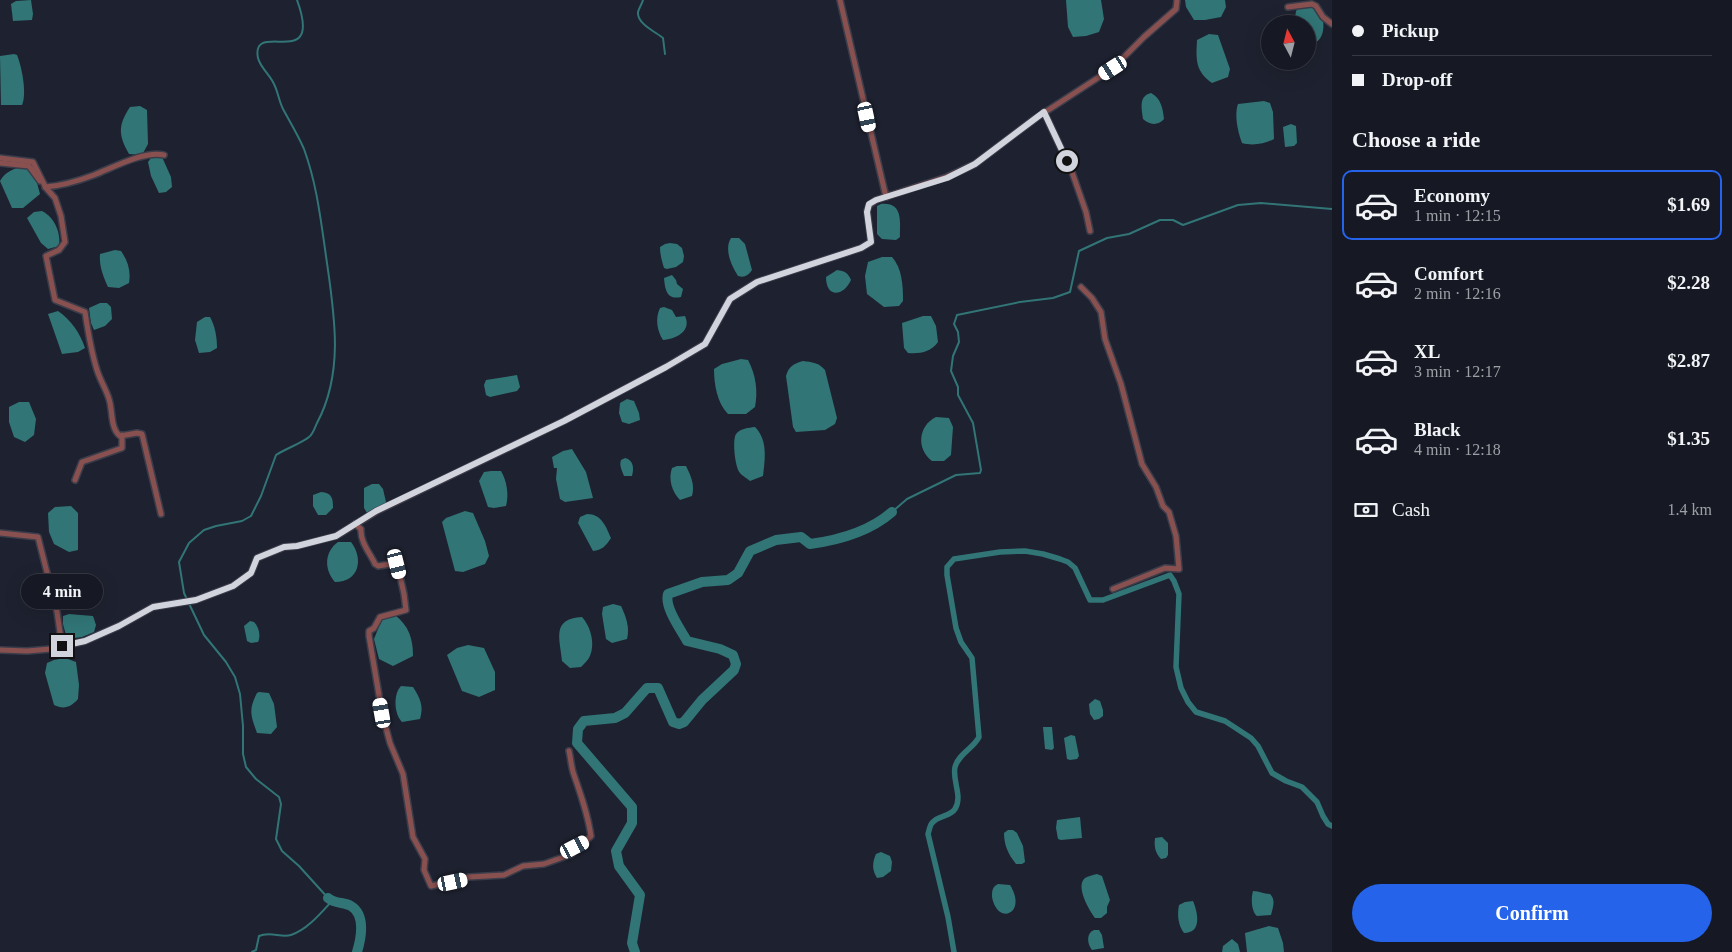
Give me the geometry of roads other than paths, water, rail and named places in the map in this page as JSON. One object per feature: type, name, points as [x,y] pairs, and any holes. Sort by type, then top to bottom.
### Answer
[{"type":"street","points":[[840,0],[886,197]]},
{"type":"street","points":[[0,650],[27,651],[85,641],[119,626],[153,607],[196,600],[233,586],[251,573],[257,558],[284,547],[297,546],[336,536],[376,511],[564,421],[705,344],[730,299],[757,282],[861,248],[871,242],[867,212],[869,204],[947,178],[975,164],[1044,112],[1113,68],[1176,9],[1178,0]]},
{"type":"street","points":[[1288,7],[1312,4],[1332,24]]},
{"type":"street","points":[[1044,112],[1072,172],[1086,212],[1090,231]]},
{"type":"street","points":[[46,188],[72,182],[131,160],[158,153],[164,154]]},
{"type":"street","points":[[0,158],[33,162],[46,188]]},
{"type":"street","points":[[0,163],[29,166],[43,187],[55,198],[65,242],[59,250],[46,256],[54,300],[85,312],[91,350],[97,372],[110,400],[112,419],[116,431],[118,435],[122,436],[142,434],[161,514]]},
{"type":"street","points":[[1081,287],[1092,298],[1101,312],[1105,339],[1121,384],[1142,464],[1156,487],[1163,506],[1169,512],[1176,536],[1178,552],[1179,569],[1165,568],[1113,589]]},
{"type":"street","points":[[74,480],[82,462],[122,448],[122,436]]},
{"type":"street","points":[[355,524],[361,529],[365,545],[375,564],[378,566],[397,564],[404,594],[406,610],[380,617],[374,628],[369,631],[382,713],[390,743],[403,774],[413,836],[425,859],[424,870],[431,886],[469,877],[504,875],[523,866],[544,864],[567,857],[572,854],[575,847],[586,842],[591,836],[569,751]]},
{"type":"street","points":[[0,533],[38,538],[57,612],[62,646]]},
{"type":"waterway","points":[[297,0],[303,22],[301,35],[294,40],[285,42],[265,42],[258,47],[258,58],[274,84],[283,109],[304,149],[315,186],[334,315],[335,338],[332,381],[326,402],[313,432],[306,439],[276,455],[261,496],[251,516],[242,521],[204,530],[189,543],[179,562],[184,593],[204,635],[226,662],[235,677],[240,694],[243,754],[246,767],[256,779],[279,797],[281,804],[276,839],[282,851],[299,866],[328,898]]},
{"type":"waterway","points":[[643,0],[638,16],[644,24],[663,38],[665,54]]},
{"type":"waterway","points":[[892,512],[907,499],[956,475],[980,473],[981,470],[973,423],[958,395],[958,387],[951,371],[953,356],[959,342],[958,332],[954,324],[957,315],[1020,302],[1053,298],[1070,292],[1079,251],[1107,238],[1129,234],[1160,220],[1173,220],[1183,225],[1238,205],[1261,203],[1332,209]]},
{"type":"waterway","points":[[635,952],[632,943],[640,895],[619,866],[616,851],[632,823],[632,807],[577,743],[578,729],[584,721],[615,718],[625,713],[647,688],[658,688],[673,722],[679,724],[684,722],[702,700],[734,670],[736,664],[733,655],[720,649],[687,641],[668,605],[668,594],[702,582],[728,580],[738,573],[750,551],[776,540],[801,537],[810,544],[832,540],[864,530],[892,512]]},
{"type":"waterway","points":[[954,952],[948,917],[928,834],[935,820],[953,812],[955,809],[958,799],[955,767],[960,758],[979,737],[972,658],[961,642],[956,628],[947,575],[947,567],[954,559],[1000,552],[1025,551],[1060,559],[1068,562],[1075,568],[1090,600],[1103,600],[1170,575],[1179,594],[1176,667],[1181,688],[1188,702],[1196,712],[1225,721],[1251,738],[1258,746],[1272,773],[1302,787],[1317,802],[1323,816],[1328,824],[1332,826]]},
{"type":"waterway","points":[[328,898],[351,906],[359,915],[361,934],[357,952]]},
{"type":"waterway","points":[[252,952],[256,950],[259,936],[267,934],[287,936],[297,933],[313,921],[332,901]]}]
